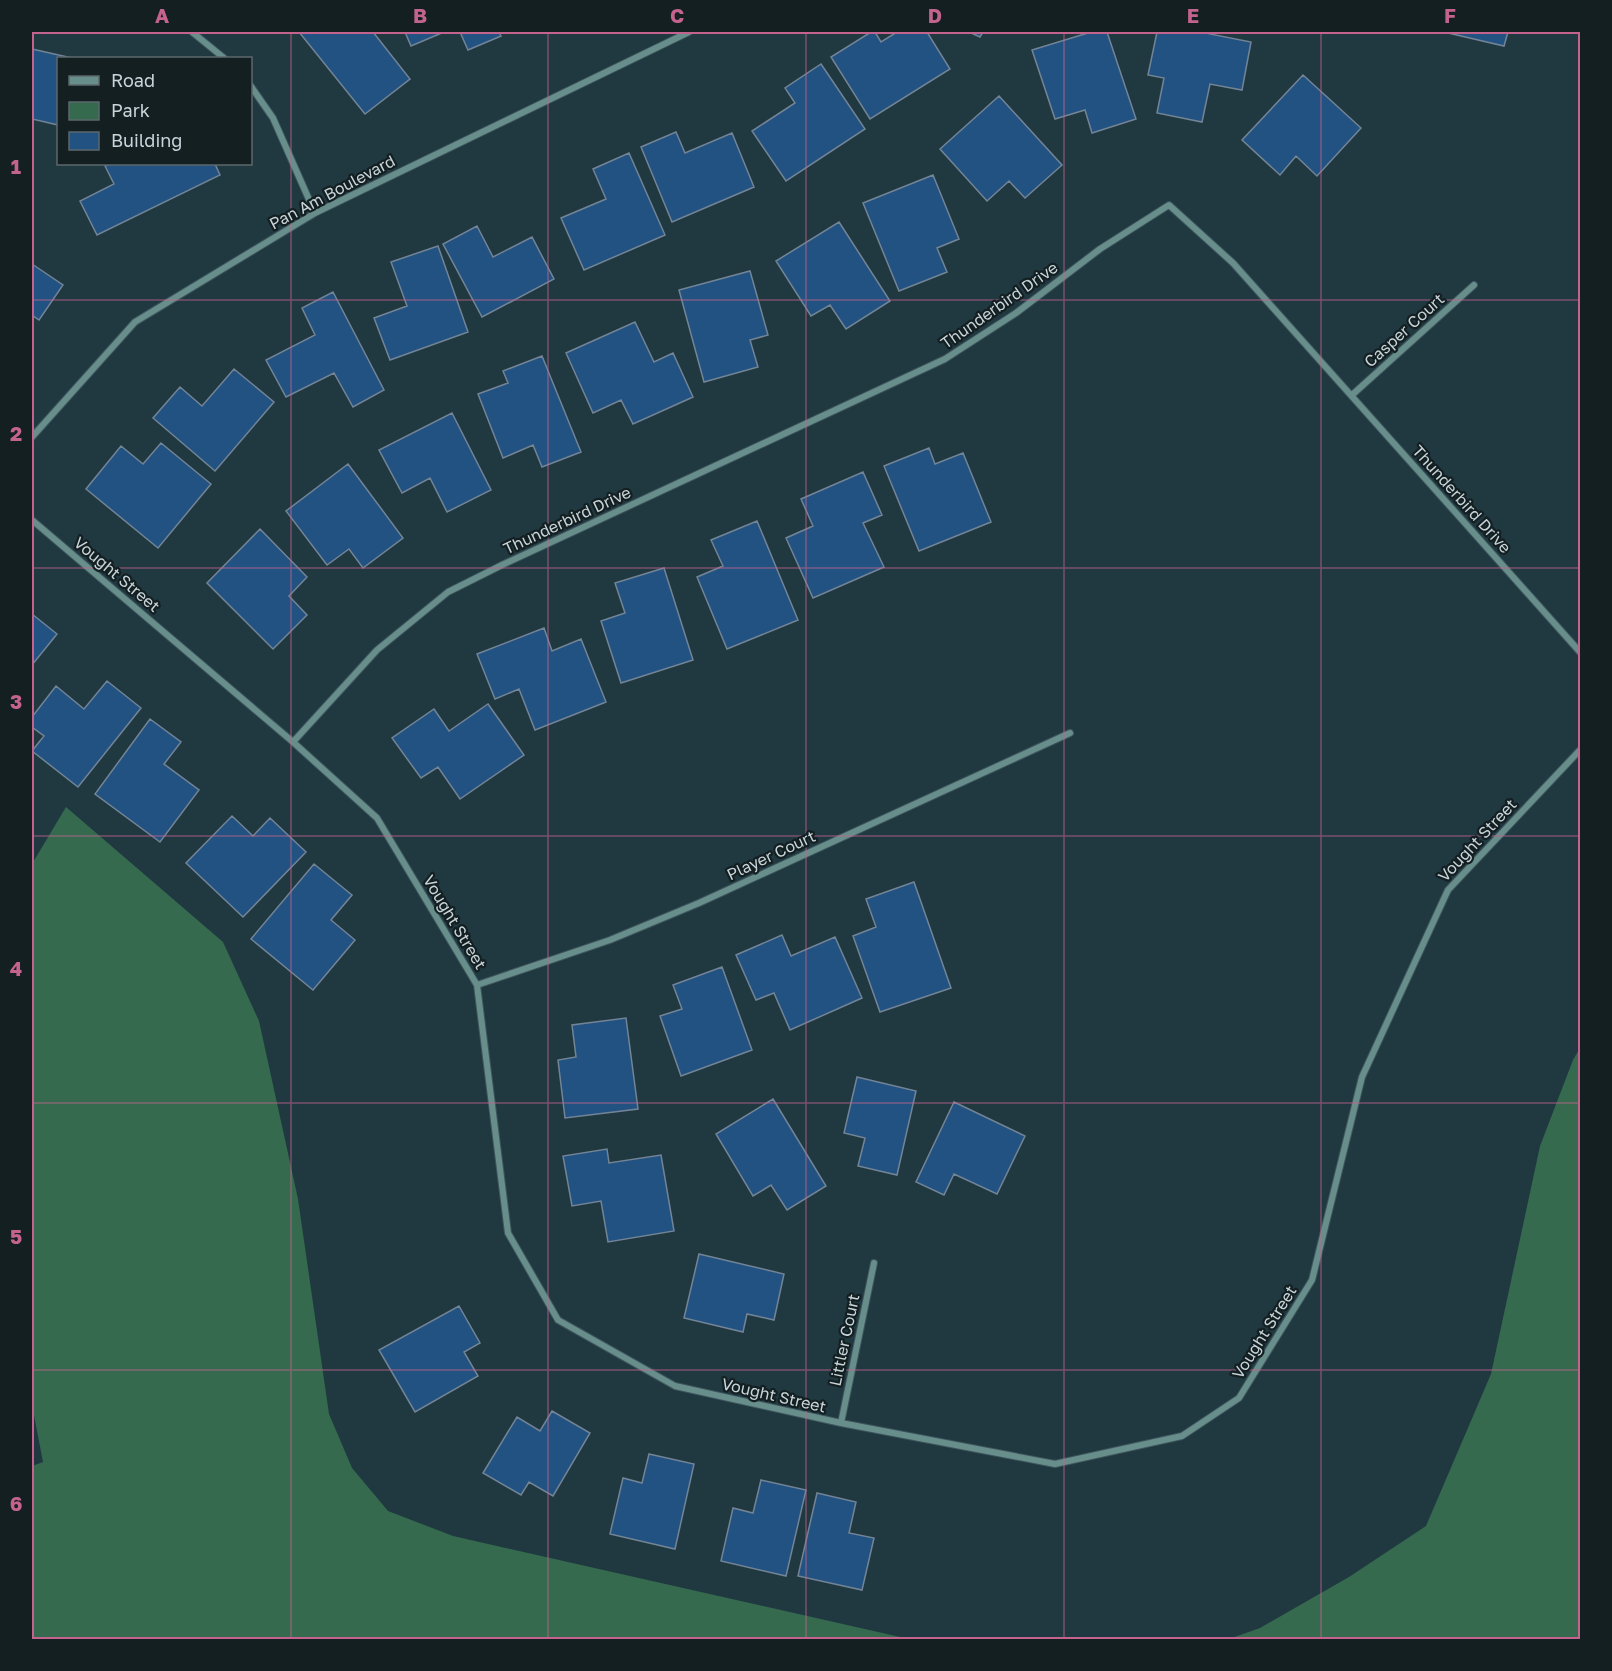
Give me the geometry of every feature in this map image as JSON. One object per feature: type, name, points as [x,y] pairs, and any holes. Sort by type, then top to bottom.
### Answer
[{"type":"street","points":[[192,32],[223,57]]},
{"type":"street","name":"Pan Am Boulevard","points":[[32,436],[135,322],[315,213],[689,32]]},
{"type":"street","points":[[252,88],[273,118],[315,213]]},
{"type":"street","name":"Thunderbird Drive","points":[[293,742],[377,650],[448,592],[945,359],[1016,313],[1100,249],[1169,205],[1233,263],[1581,652]]},
{"type":"street","name":"Casper Court","points":[[1352,395],[1474,285]]},
{"type":"street","name":"Vought Street","points":[[32,520],[293,742],[377,818],[477,985],[508,1233],[558,1320],[675,1386],[841,1424],[1055,1464],[1182,1436],[1239,1398],[1312,1280],[1362,1077],[1448,891],[1581,750]]},
{"type":"street","name":"Player Court","points":[[477,985],[610,940],[699,903],[1070,733]]},
{"type":"street","name":"Littler Court","points":[[841,1424],[874,1263]]},
{"type":"green space","points":[[66,807],[223,942],[259,1021],[298,1199],[329,1414],[352,1468],[388,1511],[453,1536],[909,1639],[32,1639],[32,1466],[43,1462],[32,1405],[32,864]]},
{"type":"green space","points":[[1580,1048],[1580,1639],[1229,1639],[1260,1628],[1349,1577],[1426,1526],[1491,1374],[1540,1146],[1573,1060]]},
{"type":"building","points":[[299,32],[373,32],[410,79],[365,114]]},
{"type":"building","points":[[405,32],[444,32],[411,46]]},
{"type":"building","points":[[460,32],[499,32],[501,36],[468,50]]},
{"type":"building","points":[[871,32],[875,32],[881,42],[897,32],[927,32],[950,69],[870,119],[831,57]]},
{"type":"building","points":[[969,32],[983,32],[980,37]]},
{"type":"building","points":[[1091,32],[1107,32],[1136,119],[1092,133],[1085,110],[1055,119],[1032,50]]},
{"type":"building","points":[[1157,32],[1205,32],[1251,42],[1242,90],[1210,84],[1202,122],[1157,113],[1164,78],[1148,75]]},
{"type":"building","points":[[1444,32],[1508,32],[1504,46]]},
{"type":"building","points":[[32,49],[68,57],[57,57],[57,125],[32,119]]},
{"type":"building","points":[[821,64],[865,129],[786,181],[752,131],[795,103],[785,88]]},
{"type":"building","points":[[1303,75],[1361,128],[1317,176],[1296,156],[1280,175],[1242,140]]},
{"type":"building","points":[[999,96],[1062,165],[1025,198],[1009,181],[987,201],[940,149]]},
{"type":"building","points":[[676,132],[685,153],[732,133],[754,187],[672,222],[641,147]]},
{"type":"building","points":[[629,153],[665,235],[584,270],[561,218],[606,199],[593,169]]},
{"type":"building","points":[[215,165],[220,175],[97,235],[80,201],[114,184],[105,166]]},
{"type":"building","points":[[933,175],[959,239],[937,248],[947,272],[899,291],[863,203]]},
{"type":"building","points":[[839,222],[890,301],[846,329],[830,305],[811,316],[776,261]]},
{"type":"building","points":[[477,226],[493,257],[532,237],[554,279],[482,317],[443,244]]},
{"type":"building","points":[[438,246],[468,332],[390,360],[374,318],[407,306],[391,262]]},
{"type":"building","points":[[32,264],[63,285],[39,320],[32,315]]},
{"type":"building","points":[[750,271],[768,335],[750,340],[758,367],[704,382],[679,290]]},
{"type":"building","points":[[333,292],[384,390],[353,407],[334,373],[286,397],[266,360],[315,335],[302,308]]},
{"type":"building","points":[[635,322],[654,362],[673,353],[693,397],[633,424],[621,400],[593,413],[566,353]]},
{"type":"building","points":[[542,356],[581,452],[542,467],[533,445],[503,458],[478,394],[508,383],[503,371]]},
{"type":"building","points":[[234,369],[274,402],[215,471],[153,418],[180,387],[202,406]]},
{"type":"building","points":[[452,413],[491,490],[447,512],[430,478],[402,493],[379,450]]},
{"type":"building","points":[[161,443],[211,484],[158,548],[86,489],[121,446],[143,464]]},
{"type":"building","points":[[929,448],[935,464],[963,453],[991,522],[919,551],[884,466]]},
{"type":"building","points":[[348,464],[403,538],[363,568],[349,549],[327,565],[286,511]]},
{"type":"building","points":[[863,472],[882,515],[863,523],[884,567],[813,598],[786,538],[813,526],[801,499]]},
{"type":"building","points":[[757,521],[798,620],[727,649],[697,577],[723,566],[711,540]]},
{"type":"building","points":[[260,529],[307,577],[289,596],[307,615],[273,649],[207,583]]},
{"type":"building","points":[[664,568],[693,660],[621,683],[601,621],[625,613],[615,583]]},
{"type":"building","points":[[32,614],[57,634],[32,665]]},
{"type":"building","points":[[544,628],[552,651],[581,639],[606,702],[535,730],[519,689],[495,699],[477,654]]},
{"type":"building","points":[[107,681],[141,708],[78,787],[32,751],[44,736],[32,727],[32,717],[56,686],[84,709]]},
{"type":"building","points":[[488,704],[524,755],[460,799],[438,767],[421,778],[392,738],[434,709],[449,731]]},
{"type":"building","points":[[150,719],[181,742],[164,764],[199,790],[160,842],[95,794]]},
{"type":"building","points":[[232,816],[253,836],[270,818],[306,852],[243,917],[186,863]]},
{"type":"building","points":[[314,864],[352,895],[331,920],[355,940],[313,990],[251,939]]},
{"type":"building","points":[[914,882],[951,988],[880,1012],[853,936],[876,927],[866,899]]},
{"type":"building","points":[[782,935],[791,956],[835,937],[862,998],[790,1030],[774,993],[756,1000],[736,955]]},
{"type":"building","points":[[722,967],[752,1050],[681,1076],[660,1016],[682,1009],[673,985]]},
{"type":"building","points":[[626,1018],[638,1109],[565,1118],[558,1060],[576,1057],[572,1025]]},
{"type":"building","points":[[857,1077],[916,1091],[897,1175],[858,1166],[865,1138],[844,1133]]},
{"type":"building","points":[[773,1099],[826,1186],[787,1210],[771,1185],[753,1196],[716,1134]]},
{"type":"building","points":[[954,1102],[1025,1136],[997,1194],[954,1174],[944,1195],[916,1182]]},
{"type":"building","points":[[607,1149],[609,1163],[661,1155],[674,1231],[608,1242],[601,1201],[572,1206],[563,1156]]},
{"type":"building","points":[[699,1254],[784,1274],[774,1320],[747,1314],[743,1332],[684,1318]]},
{"type":"building","points":[[459,1306],[480,1343],[464,1352],[478,1376],[415,1412],[379,1350]]},
{"type":"building","points":[[552,1411],[590,1433],[553,1496],[529,1482],[521,1495],[483,1473],[517,1417],[540,1431]]},
{"type":"building","points":[[649,1454],[694,1464],[675,1549],[610,1534],[623,1478],[642,1483]]},
{"type":"building","points":[[761,1480],[806,1490],[786,1576],[721,1561],[733,1508],[753,1513]]},
{"type":"building","points":[[817,1493],[856,1502],[849,1533],[874,1538],[862,1590],[798,1576]]}]
